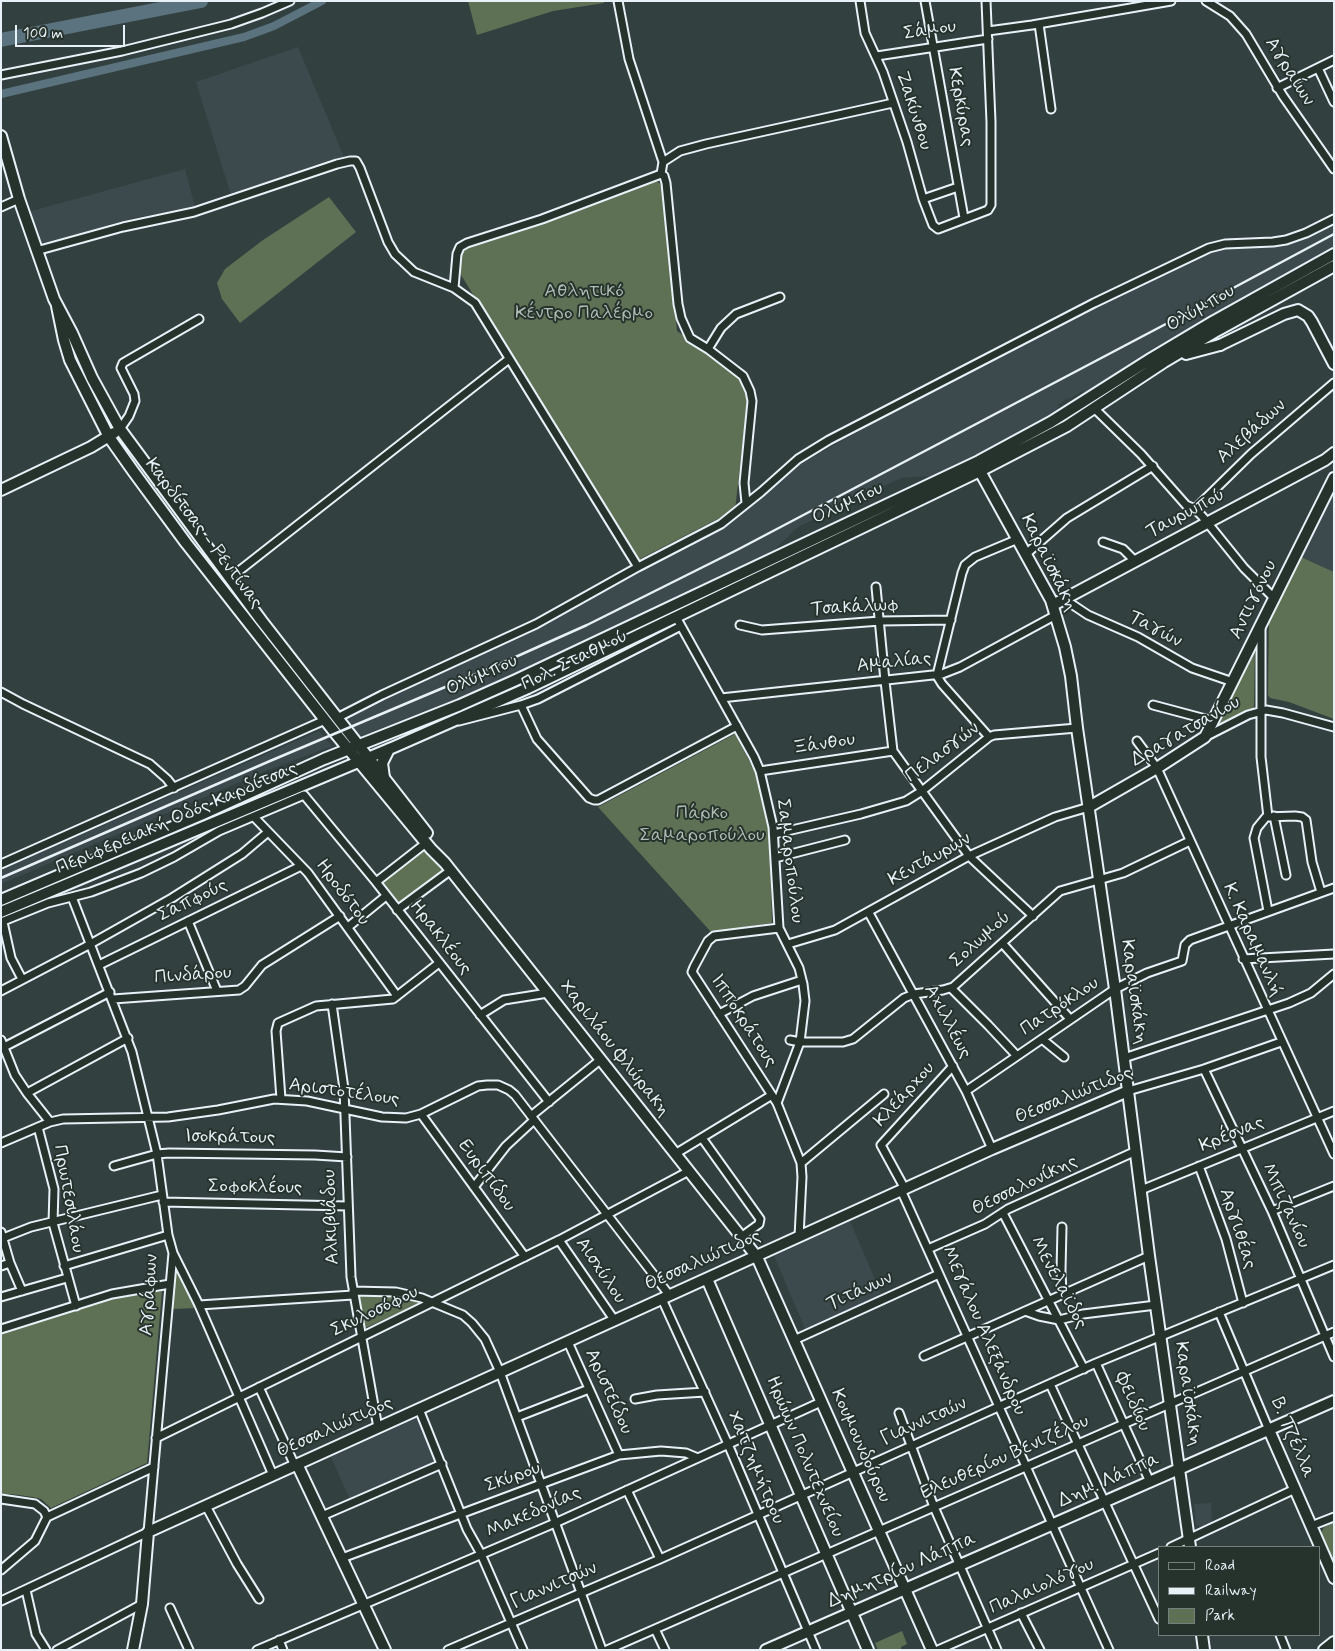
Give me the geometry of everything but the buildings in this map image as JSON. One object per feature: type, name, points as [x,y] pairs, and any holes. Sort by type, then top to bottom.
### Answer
[{"type":"main road","name":"Καρδίτσας - Ρεντίνας","points":[[1,136],[19,200],[57,306],[120,429],[230,578],[337,718],[353,747]]},
{"type":"main road","name":"Ολύμπου","points":[[363,759],[528,688],[676,617],[978,467],[1199,330],[1334,254]]},
{"type":"main road","name":"Ολύμπου","points":[[353,747],[460,705],[978,467],[1038,442],[1164,362],[1334,266]]},
{"type":"main road","name":"Καρδίτσας - Ρεντίνας","points":[[57,306],[70,360],[109,437],[186,543],[252,628],[325,720],[363,759]]},
{"type":"main road","points":[[1164,362],[1190,352],[1229,342],[1284,314],[1298,310],[1308,316],[1334,364]]},
{"type":"main road","points":[[1,490],[109,437],[120,429]]},
{"type":"main road","name":"Ταυρωπού","points":[[1055,610],[1064,599],[1325,460],[1334,453]]},
{"type":"main road","name":"Καραϊσκάκη","points":[[978,467],[1055,610],[1071,676],[1189,1543]]},
{"type":"main road","name":"Αντιγόνου","points":[[1205,738],[1334,478]]},
{"type":"main road","points":[[252,628],[262,620]]},
{"type":"main road","name":"Δραγατσανίου","points":[[1089,807],[1205,738]]},
{"type":"main road","name":"Περιφερειακή Οδός Καρδίτσας","points":[[1,900],[203,814],[353,747]]},
{"type":"main road","points":[[384,778],[382,763],[389,749]]},
{"type":"main road","name":"Περιφερειακή Οδός Καρδίτσας","points":[[2,918],[363,759]]},
{"type":"main road","name":"Χαριλάου Φλώρακη","points":[[363,759],[384,778],[437,846],[448,867]]},
{"type":"main road","name":"Χαριλάου Φλώρακη","points":[[363,759],[426,843],[448,867],[757,1257]]},
{"type":"main road","name":"Θεσσαλιώτιδος","points":[[148,1532],[757,1257],[903,1189],[1128,1091]]},
{"type":"main road","name":"Κουμουνδούρου","points":[[757,1257],[932,1650]]},
{"type":"main road","name":"Ηρώων Πολυτεχνείου","points":[[707,1279],[868,1650]]},
{"type":"main road","points":[[1180,1469],[1334,1401]]},
{"type":"main road","name":"Β. Τζέλλα","points":[[1269,1430],[1320,1546]]},
{"type":"main road","points":[[296,1465],[385,1650]]},
{"type":"main road","name":"Δημ. Λάππα","points":[[1052,1525],[1180,1469]]},
{"type":"main road","name":"Δημητρίου Λάππα","points":[[766,1650],[1052,1525]]},
{"type":"main road","name":"Αγράφων","points":[[133,1650],[142,1604],[148,1532]]},
{"type":"main road","name":"Β. Τζέλλα","points":[[1320,1546],[1334,1578]]},
{"type":"main road","points":[[1202,1636],[1204,1650]]},
{"type":"main road","points":[[1324,1650],[1334,1642]]},
{"type":"street","points":[[1,75],[122,51],[231,24],[290,1]]},
{"type":"street","points":[[618,1],[629,59],[662,162],[661,174],[666,183],[681,318],[690,338],[708,349],[743,376],[750,391],[752,401],[744,483],[746,503]]},
{"type":"street","name":"Ζακύνθου","points":[[860,1],[865,33],[877,56],[933,225],[938,229],[964,218]]},
{"type":"street","name":"Κερκύρας","points":[[925,1],[964,218]]},
{"type":"street","points":[[964,218],[988,210],[991,205],[992,154],[986,1]]},
{"type":"street","points":[[988,31],[1171,1]]},
{"type":"street","name":"Αγραίων","points":[[1206,1],[1230,16],[1242,29],[1277,88],[1334,169]]},
{"type":"street","points":[[1039,24],[1051,109]]},
{"type":"street","name":"Σάμου","points":[[877,56],[932,46],[988,39]]},
{"type":"street","points":[[1277,88],[1334,60]]},
{"type":"street","points":[[1318,68],[1334,102]]},
{"type":"street","points":[[662,162],[680,151],[893,103]]},
{"type":"street","points":[[36,251],[123,227],[194,212],[354,160],[360,168],[388,242],[395,254],[414,272],[454,288],[474,303],[638,567]]},
{"type":"street","points":[[454,288],[457,254],[460,247],[467,243],[542,219],[661,174]]},
{"type":"street","points":[[923,199],[958,187]]},
{"type":"street","points":[[1,207],[19,200]]},
{"type":"street","points":[[337,718],[382,695],[536,624],[638,567],[721,524],[798,459],[830,440],[1086,307],[1209,248],[1225,244],[1286,240],[1306,233],[1334,219]]},
{"type":"street","points":[[708,349],[721,328],[736,314],[780,298]]},
{"type":"street","points":[[120,429],[130,416],[135,401],[134,394],[121,368],[123,363],[199,320]]},
{"type":"street","points":[[230,578],[509,359]]},
{"type":"street","name":"Αλεβάδων","points":[[1195,509],[1251,454],[1334,382]]},
{"type":"street","points":[[1094,408],[1153,466],[1186,505],[1195,509],[1208,522],[1244,568],[1275,598]]},
{"type":"street","points":[[1026,554],[1068,518],[1153,466]]},
{"type":"street","points":[[989,737],[942,684],[937,675],[966,563],[978,555],[1018,539]]},
{"type":"street","points":[[1104,542],[1122,549],[1135,561]]},
{"type":"street","points":[[876,587],[893,751],[969,856],[1033,916]]},
{"type":"street","name":"Ταγών","points":[[1064,599],[1088,616],[1138,637],[1192,668],[1233,682]]},
{"type":"street","name":"Αμαλίας","points":[[721,698],[937,675],[960,667],[1055,610]]},
{"type":"street","name":"Σαμαροπούλου","points":[[676,617],[750,748],[760,771],[774,834],[779,928],[788,944],[802,980],[804,1001],[800,1042],[777,1103]]},
{"type":"street","name":"Τσακάλωφ","points":[[740,625],[762,630],[880,621],[951,620]]},
{"type":"street","name":"Πολ. Σταθμού","points":[[681,626],[538,699],[521,705],[537,739],[589,798],[598,800],[737,726]]},
{"type":"street","points":[[1261,627],[1260,711],[1262,776],[1286,875]]},
{"type":"street","points":[[1,692],[150,764],[174,788]]},
{"type":"street","points":[[444,724],[469,720],[521,705]]},
{"type":"street","points":[[1153,705],[1214,721]]},
{"type":"street","name":"Δραγατσανίου","points":[[1205,738],[1248,715],[1260,711],[1283,713],[1334,727]]},
{"type":"street","points":[[1,864],[325,720]]},
{"type":"street","name":"Πελασγών","points":[[774,834],[906,801],[922,791],[989,737],[1003,733],[1077,728]]},
{"type":"street","name":"Κ. Καραμανλή","points":[[1137,741],[1157,768],[1334,1154]]},
{"type":"street","name":"Ξάνθου","points":[[760,771],[893,751]]},
{"type":"street","name":"Ηρακλέους","points":[[254,817],[304,795],[376,882],[549,1102]]},
{"type":"street","name":"Κεντάυρων","points":[[788,944],[835,930],[869,913],[969,856],[1055,817],[1089,807]]},
{"type":"street","points":[[1268,911],[1254,836],[1260,823],[1271,817],[1299,816],[1306,820],[1312,862],[1321,892]]},
{"type":"street","points":[[22,980],[11,958],[2,918],[91,892],[141,873],[174,857],[219,831],[254,817]]},
{"type":"street","name":"Ηροδότου","points":[[254,817],[301,866],[340,916],[397,996]]},
{"type":"street","points":[[1,991],[91,944],[230,863],[268,832]]},
{"type":"street","points":[[775,858],[845,840]]},
{"type":"street","name":"Σολωμού","points":[[790,1040],[800,1042],[843,1042],[853,1039],[904,998],[914,994],[951,988],[1060,891],[1130,870],[1190,841]]},
{"type":"street","points":[[376,882],[426,843]]},
{"type":"street","name":"Σαπφούς","points":[[99,965],[301,866]]},
{"type":"street","points":[[397,910],[448,867]]},
{"type":"street","name":"Πατρόκλου","points":[[966,1092],[1115,989],[1147,973],[1179,962],[1183,958],[1185,945],[1190,940],[1334,888]]},
{"type":"street","points":[[348,927],[386,896]]},
{"type":"street","name":"Αγράφων","points":[[72,897],[128,1038],[157,1154],[162,1199],[173,1253],[148,1532]]},
{"type":"street","name":"Αχιλλέως","points":[[869,913],[953,1066],[992,1149]]},
{"type":"street","name":"Πινδάρου","points":[[112,995],[239,990],[245,986],[262,965],[340,916]]},
{"type":"street","points":[[188,921],[217,991]]},
{"type":"street","name":"Ιπποκράτους","points":[[777,1103],[692,972],[710,939],[714,936],[779,928]]},
{"type":"street","points":[[1002,944],[1070,1019]]},
{"type":"street","points":[[1243,959],[1334,954]]},
{"type":"street","points":[[281,1099],[276,1027],[280,1022],[311,1008],[332,1004],[392,999],[440,964]]},
{"type":"street","points":[[1124,1058],[1267,1011],[1305,996],[1334,974]]},
{"type":"street","points":[[719,1014],[753,996],[802,980]]},
{"type":"street","points":[[951,988],[1017,1056]]},
{"type":"street","points":[[480,1015],[504,1000],[548,993]]},
{"type":"street","points":[[3,1044],[112,995]]},
{"type":"street","name":"Αλκιβιάδου","points":[[332,1004],[345,1108],[350,1267],[378,1428]]},
{"type":"street","points":[[27,1093],[128,1038]]},
{"type":"street","points":[[1042,1039],[1064,1057]]},
{"type":"street","name":"Θεσσαλιώτιδος","points":[[1128,1091],[1204,1069],[1281,1042]]},
{"type":"street","name":"Πρωτεσιλάου","points":[[3,1044],[15,1075],[50,1122]]},
{"type":"street","points":[[474,1187],[506,1146],[533,1118],[549,1102],[600,1060]]},
{"type":"street","name":"Κλεάρχου","points":[[881,1145],[953,1066]]},
{"type":"street","name":"Μπιζανίου","points":[[1204,1069],[1272,1211],[1334,1357]]},
{"type":"street","name":"Αριστοτέλους","points":[[1,1143],[50,1122],[80,1118],[148,1118],[193,1114],[254,1102],[281,1099],[320,1103],[397,1118],[411,1117],[478,1086],[490,1084],[500,1086],[511,1092],[533,1118],[607,1215],[666,1298]]},
{"type":"street","points":[[801,1163],[884,1094]]},
{"type":"street","points":[[675,1154],[772,1095]]},
{"type":"street","points":[[777,1103],[801,1163],[799,1237]]},
{"type":"street","name":"Κρέσνας","points":[[1141,1190],[1334,1111]]},
{"type":"street","name":"Ευριπίδου","points":[[421,1114],[525,1257]]},
{"type":"street","name":"Πρωτεσιλάου","points":[[38,1127],[54,1189],[53,1223],[76,1306]]},
{"type":"street","points":[[702,1138],[760,1219],[759,1224],[741,1237]]},
{"type":"street","name":"Μεγάλου Αλεξάνδρου","points":[[881,1145],[903,1189],[998,1407],[1109,1650]]},
{"type":"street","name":"Θεσσαλονίκης","points":[[928,1249],[985,1224],[1008,1208],[1136,1151]]},
{"type":"street","name":"Ισοκράτους","points":[[114,1166],[157,1154],[169,1153],[316,1155],[346,1158]]},
{"type":"street","name":"Αργιθέας","points":[[1199,1166],[1224,1233],[1243,1303]]},
{"type":"street","name":"Σκυλοσόφου","points":[[156,1438],[559,1240],[689,1171]]},
{"type":"street","points":[[1272,1211],[1334,1186]]},
{"type":"street","name":"Σοφοκλέους","points":[[2,1235],[162,1199],[348,1206]]},
{"type":"street","name":"Μενελαϊδος","points":[[1003,1212],[1084,1368]]},
{"type":"street","points":[[1062,1227],[1062,1294]]},
{"type":"street","points":[[2,1235],[10,1263],[22,1291]]},
{"type":"street","points":[[64,1266],[168,1235]]},
{"type":"street","name":"Αισχύλου","points":[[559,1240],[615,1321]]},
{"type":"street","points":[[173,1253],[200,1305],[273,1475]]},
{"type":"street","points":[[924,1356],[1149,1256]]},
{"type":"street","points":[[1,1266],[10,1263]]},
{"type":"street","name":"Γιαννιτσών","points":[[448,1650],[660,1558],[1084,1368],[1334,1265]]},
{"type":"street","name":"Τιτάνων","points":[[794,1340],[940,1274]]},
{"type":"street","points":[[1,1297],[67,1278]]},
{"type":"street","points":[[1,1329],[118,1292],[170,1284]]},
{"type":"street","points":[[200,1305],[353,1293],[396,1292],[432,1302],[456,1312],[472,1323],[485,1339],[500,1372],[602,1650]]},
{"type":"street","name":"Χατζημήτρου","points":[[666,1298],[816,1650]]},
{"type":"street","points":[[1023,1311],[1059,1320],[1083,1314],[1156,1305]]},
{"type":"street","name":"Β. Τζέλλα","points":[[1219,1312],[1269,1430]]},
{"type":"street","name":"Ελευθερίου Βενιζέλου","points":[[607,1650],[1334,1332]]},
{"type":"street","name":"Αριστείδου","points":[[568,1342],[619,1456]]},
{"type":"street","name":"Φειδίου","points":[[1096,1363],[1150,1482]]},
{"type":"street","points":[[1050,1384],[1158,1617]]},
{"type":"street","points":[[259,1387],[296,1465]]},
{"type":"street","points":[[517,1417],[589,1389]]},
{"type":"street","points":[[635,1399],[657,1394],[705,1392]]},
{"type":"street","name":"Μακεδονίας","points":[[257,1650],[554,1523],[821,1402]]},
{"type":"street","points":[[419,1409],[467,1529],[481,1554],[524,1650]]},
{"type":"street","points":[[899,1413],[934,1507],[997,1650]]},
{"type":"street","name":"Σκύρου","points":[[342,1558],[619,1456],[661,1451],[686,1453],[698,1458]]},
{"type":"street","points":[[322,1516],[442,1464]]},
{"type":"street","points":[[1,1570],[35,1541],[46,1517],[154,1467]]},
{"type":"street","points":[[1176,1546],[1189,1543],[1295,1489]]},
{"type":"street","points":[[628,1490],[660,1558]]},
{"type":"street","points":[[1,1500],[35,1504],[44,1511],[46,1517]]},
{"type":"street","points":[[206,1506],[237,1564],[258,1598]]},
{"type":"street","points":[[1311,1526],[1334,1517]]},
{"type":"street","points":[[1,1601],[148,1532]]},
{"type":"street","name":"Παλαιολόγου","points":[[938,1650],[1158,1553]]},
{"type":"street","points":[[26,1590],[36,1634],[46,1650]]},
{"type":"street","points":[[58,1650],[142,1604]]},
{"type":"street","points":[[170,1608],[189,1650]]},
{"type":"street","points":[[1021,1613],[1040,1650]]},
{"type":"street","points":[[655,1629],[665,1650]]},
{"type":"street","points":[[1280,1636],[1286,1650]]},
{"type":"street","points":[[279,1640],[283,1650]]},
{"type":"shaded area","points":[[298,47],[344,157],[231,195],[196,82]]},
{"type":"shaded area","points":[[185,169],[195,207],[133,218],[52,242],[38,243],[28,212]]},
{"type":"shaded area","points":[[1334,223],[1334,250],[1211,317],[1096,388],[1083,391],[1068,398],[1047,416],[1017,434],[935,476],[901,478],[798,527],[773,551],[530,667],[462,697],[358,737],[346,723],[352,716],[535,629],[638,569],[734,519],[800,464],[903,407],[1048,332],[1202,255],[1226,248],[1277,246]]},
{"type":"shaded area","points":[[1334,493],[1334,572],[1301,557]]},
{"type":"shaded area","points":[[319,731],[332,746],[268,770],[1,884],[1,870]]},
{"type":"shaded area","points":[[850,1221],[882,1296],[806,1331],[774,1256]]},
{"type":"shaded area","points":[[417,1418],[436,1461],[350,1500],[331,1457]]},
{"type":"shaded area","points":[[1211,1503],[1212,1525],[1206,1529],[1196,1525],[1194,1504]]},
{"type":"green space","points":[[468,1],[604,1],[604,3],[553,11],[477,35]]},
{"type":"green space","name":"Αθλητικό Κέντρο Παλέρμο","points":[[655,180],[663,186],[677,331],[738,374],[748,396],[735,510],[638,560],[461,275],[459,260],[461,251],[473,243],[535,225]]},
{"type":"green space","points":[[329,197],[356,232],[240,323],[222,299],[217,283],[225,269],[263,240]]},
{"type":"green space","points":[[1301,557],[1334,572],[1334,719],[1289,702],[1270,698],[1268,695],[1269,619]]},
{"type":"green space","points":[[1255,647],[1253,709],[1224,726],[1216,725]]},
{"type":"green space","name":"Πάρκο Σαμαροπούλου","points":[[735,734],[755,772],[770,835],[772,923],[711,932],[598,807]]},
{"type":"green space","points":[[425,847],[445,872],[399,906],[380,882]]},
{"type":"green space","points":[[177,1266],[197,1308],[172,1309]]},
{"type":"green space","points":[[162,1291],[147,1463],[51,1508],[41,1499],[11,1494],[1,1495],[1,1334],[113,1297]]},
{"type":"green space","points":[[358,1294],[394,1295],[425,1301],[363,1329]]},
{"type":"green space","points":[[1334,1523],[1334,1561],[1321,1533],[1324,1527]]},
{"type":"green space","points":[[902,1631],[907,1644],[901,1647],[901,1650],[878,1650],[875,1643]]},
{"type":"waterway","points":[[1,40],[201,1]]},
{"type":"waterway","points":[[1,94],[244,37],[274,26],[322,1]]},
{"type":"railway","points":[[1,878],[587,625],[737,550],[1334,234]]}]
